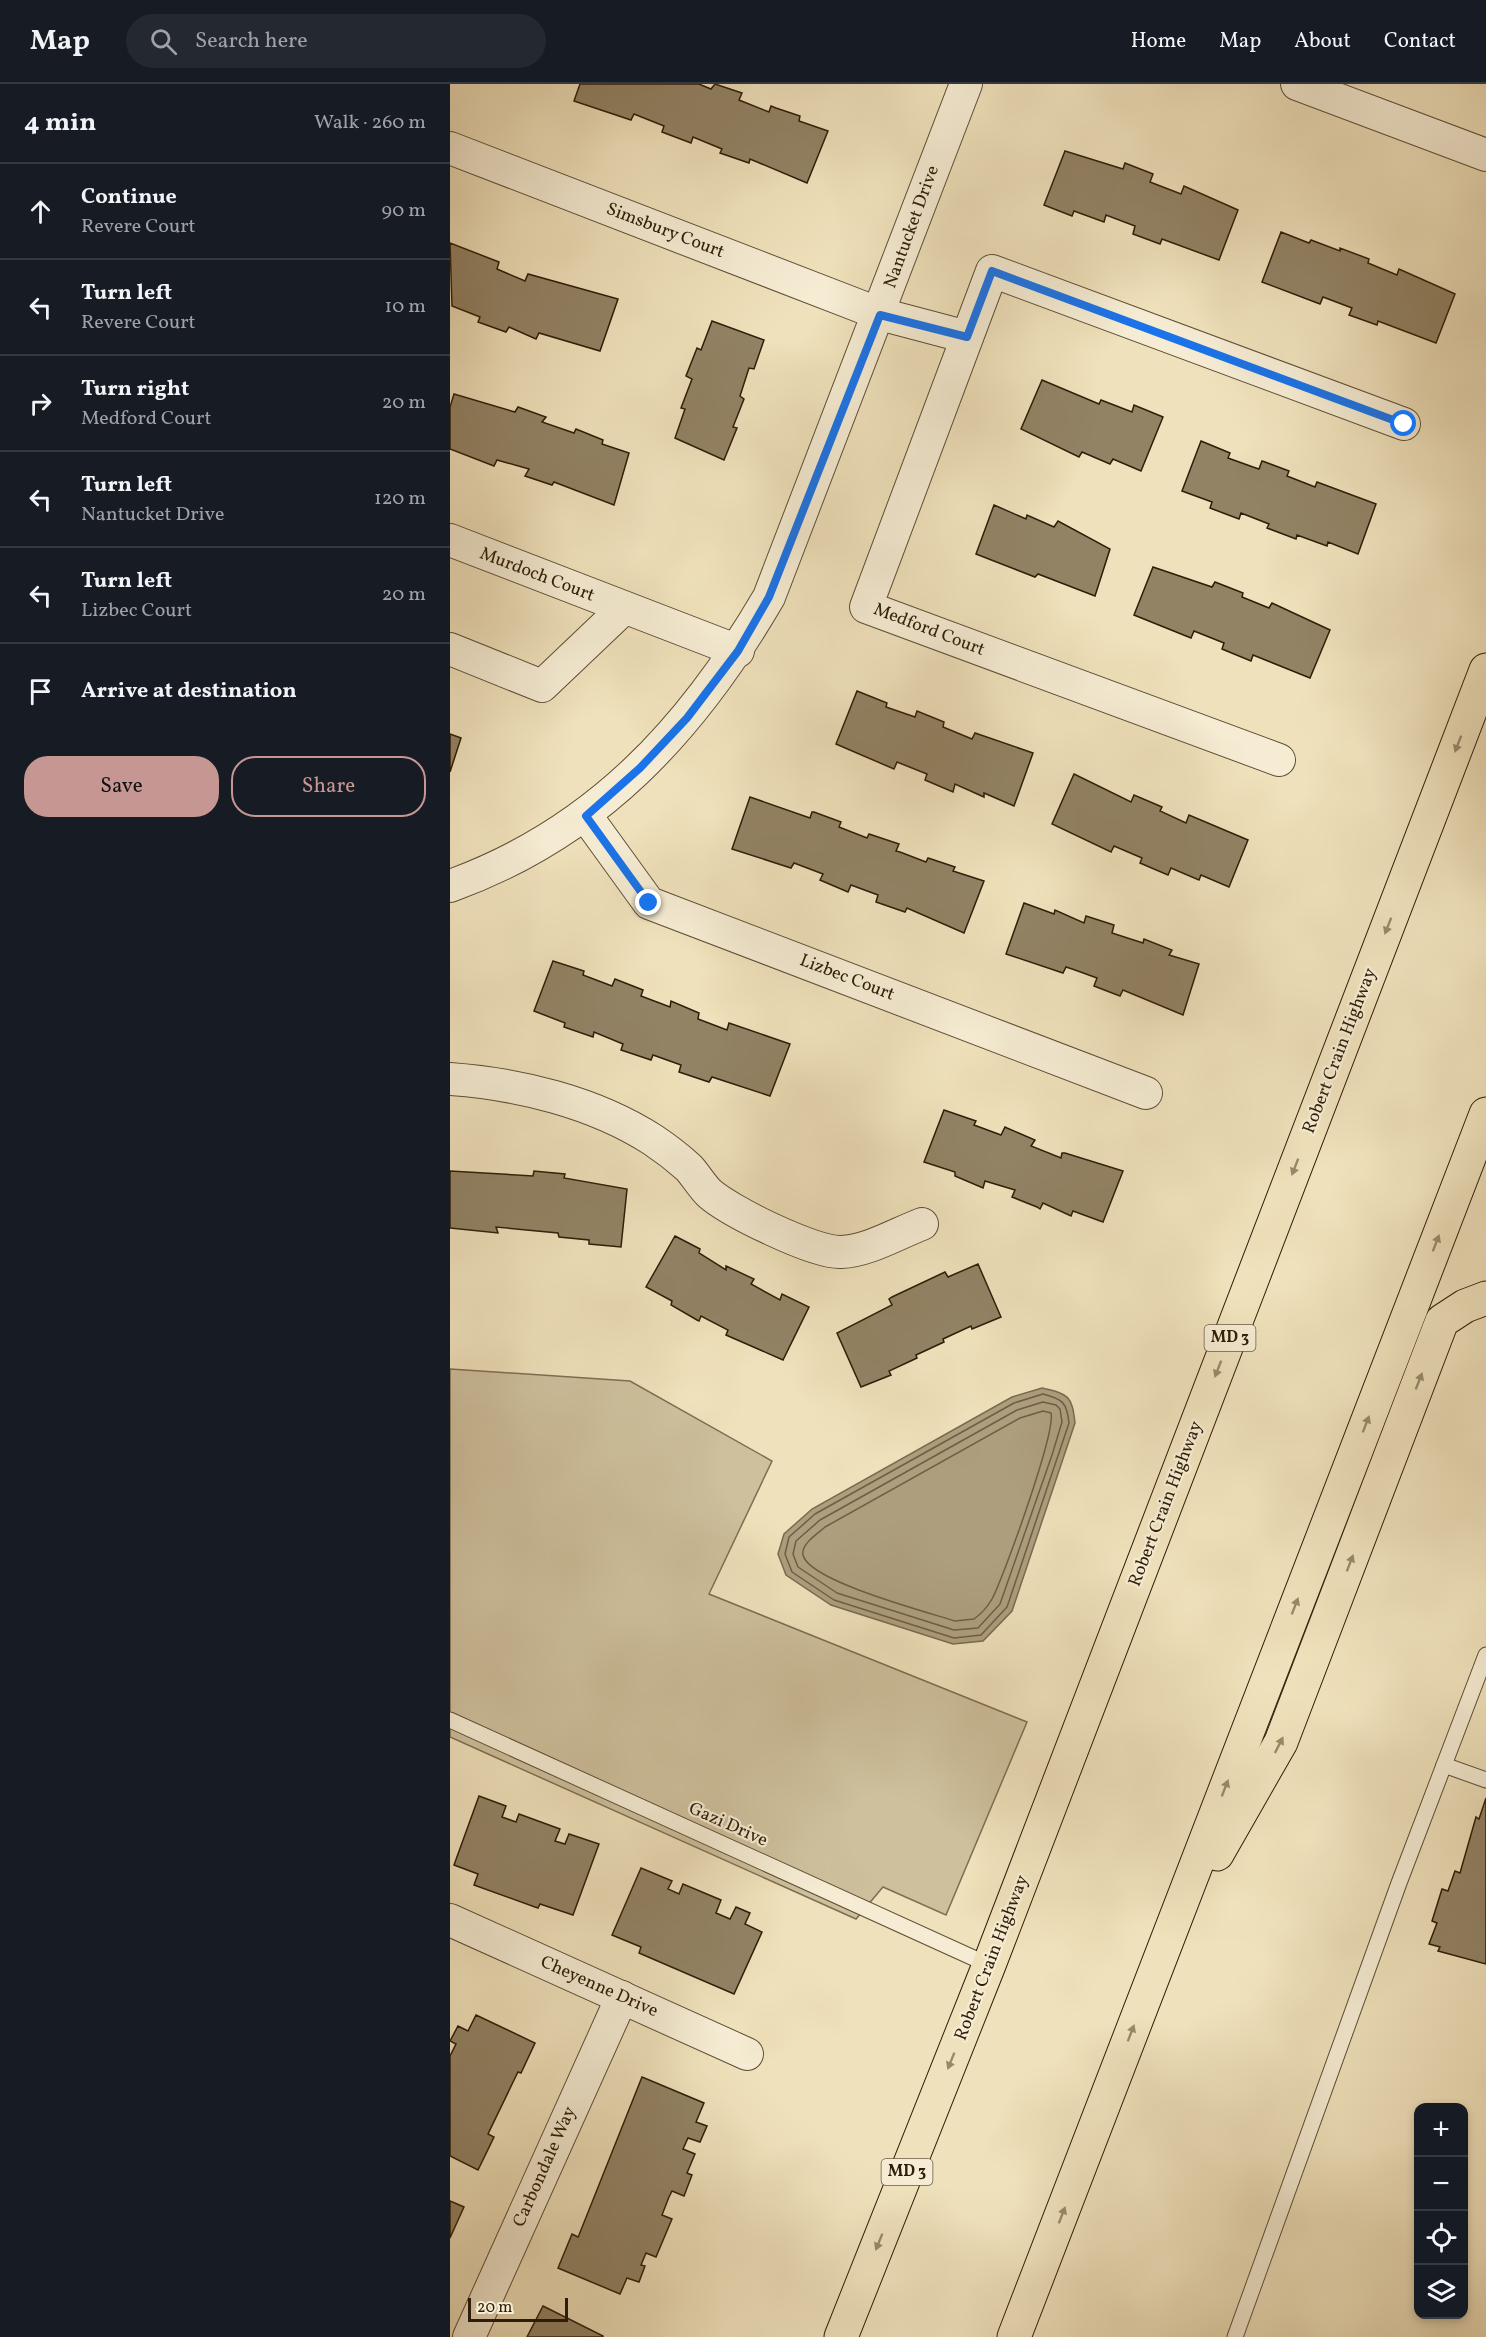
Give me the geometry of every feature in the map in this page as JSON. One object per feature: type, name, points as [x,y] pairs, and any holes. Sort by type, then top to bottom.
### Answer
[{"type":"highway","name":"Robert Crain Highway","points":[[842,2337],[989,1965],[1486,670]]},
{"type":"highway","points":[[1014,2337],[1486,1114]]},
{"type":"highway","points":[[1166,1941],[1281,1742],[1442,1321],[1465,1306],[1486,1299]]},
{"type":"street","name":"Nantucket Drive","points":[[450,886],[519,856],[586,816],[640,768],[687,718],[738,651],[769,597],[880,315],[966,84]]},
{"type":"street","points":[[1297,84],[1486,155]]},
{"type":"street","name":"Simsbury Court","points":[[450,148],[880,315]]},
{"type":"street","points":[[880,315],[967,337],[992,271],[1404,424]]},
{"type":"street","name":"Medford Court","points":[[967,337],[866,607],[1279,760]]},
{"type":"street","name":"Murdoch Court","points":[[450,540],[623,609],[738,651]]},
{"type":"street","name":"Murdoch Court","points":[[450,649],[542,686],[623,609]]},
{"type":"street","name":"Lizbec Court","points":[[586,816],[649,903],[1146,1093]]},
{"type":"street","points":[[450,1079],[540,1092],[605,1116],[653,1140],[689,1169],[709,1192],[732,1210],[814,1247],[838,1252],[858,1250],[922,1224]]},
{"type":"street","name":"Cheyenne Drive","points":[[450,1920],[747,2054]]},
{"type":"street","name":"Carbondale Way","points":[[469,2337],[622,1997]]},
{"type":"street","points":[[1024,2337],[1041,2270]]},
{"type":"lane","points":[[1235,2337],[1486,1655]]},
{"type":"lane","name":"Gazi Drive","points":[[450,1720],[989,1965]]},
{"type":"lane","points":[[1444,1765],[1486,1780]]},
{"type":"shaded area","points":[[450,1369],[630,1381],[772,1461],[709,1594],[1027,1722],[946,1915],[883,1887],[856,1919],[450,1737]]},
{"type":"water","points":[[1042,1388],[1058,1392],[1068,1398],[1075,1423],[1012,1611],[983,1641],[953,1644],[831,1605],[786,1575],[778,1554],[784,1534],[812,1509],[1012,1397]]},
{"type":"building","points":[[580,84],[699,84],[711,89],[715,84],[742,93],[739,100],[769,112],[771,106],[800,116],[799,121],[828,131],[807,183],[750,159],[749,163],[720,153],[722,149],[693,137],[691,143],[662,132],[664,126],[634,114],[631,120],[574,101]]},
{"type":"building","points":[[1065,151],[1123,169],[1125,163],[1153,174],[1150,182],[1181,194],[1184,186],[1238,210],[1219,260],[1162,239],[1160,244],[1133,234],[1135,226],[1106,215],[1104,222],[1074,211],[1072,216],[1044,205]]},
{"type":"building","points":[[1281,232],[1309,243],[1311,240],[1340,251],[1340,248],[1369,259],[1368,263],[1397,275],[1399,269],[1455,294],[1436,343],[1378,321],[1377,325],[1349,315],[1352,308],[1323,297],[1320,304],[1262,282]]},
{"type":"building","points":[[450,243],[499,262],[497,269],[525,281],[528,274],[618,299],[600,351],[539,333],[536,339],[509,327],[506,332],[478,322],[480,317],[452,306]]},
{"type":"building","points":[[712,321],[764,340],[754,369],[749,368],[740,396],[744,399],[733,427],[737,428],[724,460],[675,438],[685,409],[681,408],[692,379],[686,376],[697,348],[701,350]]},
{"type":"building","points":[[1042,380],[1099,404],[1101,400],[1132,412],[1134,405],[1163,417],[1141,471],[1113,459],[1110,464],[1082,452],[1079,457],[1021,429]]},
{"type":"building","points":[[454,394],[515,412],[518,407],[546,417],[542,422],[574,433],[576,429],[603,440],[602,444],[629,453],[614,505],[554,482],[552,485],[525,476],[529,469],[497,460],[494,466],[450,449],[450,407]]},
{"type":"building","points":[[1201,441],[1230,453],[1228,458],[1259,469],[1262,461],[1289,471],[1287,476],[1315,487],[1317,482],[1376,504],[1358,554],[1328,542],[1327,546],[1297,535],[1296,539],[1267,528],[1269,524],[1241,513],[1239,519],[1210,508],[1212,502],[1182,491]]},
{"type":"building","points":[[994,505],[1026,519],[1027,515],[1054,527],[1058,521],[1110,549],[1095,596],[1038,574],[1035,577],[976,554]]},
{"type":"building","points":[[1153,567],[1212,587],[1215,582],[1243,593],[1242,597],[1269,608],[1272,603],[1330,630],[1310,678],[1253,655],[1251,661],[1222,649],[1224,643],[1194,631],[1191,638],[1134,615]]},
{"type":"building","points":[[857,691],[887,703],[886,707],[915,717],[917,711],[944,722],[943,727],[972,739],[975,733],[1033,753],[1014,806],[984,793],[984,797],[955,784],[953,792],[925,780],[927,774],[897,762],[894,769],[836,744]]},
{"type":"building","points":[[450,734],[461,738],[450,772]]},
{"type":"building","points":[[1074,774],[1131,802],[1134,795],[1162,807],[1160,811],[1186,823],[1189,815],[1248,840],[1229,887],[1201,875],[1199,880],[1171,868],[1168,875],[1140,863],[1142,858],[1114,846],[1111,852],[1052,824]]},
{"type":"building","points":[[750,797],[810,818],[814,812],[841,822],[839,827],[867,838],[869,834],[899,844],[896,851],[926,862],[928,858],[955,867],[953,871],[984,881],[964,933],[907,908],[905,912],[876,902],[878,895],[851,885],[848,892],[820,880],[823,874],[794,863],[791,868],[732,849]]},
{"type":"building","points":[[1024,903],[1054,914],[1055,910],[1084,923],[1086,916],[1114,925],[1112,933],[1143,943],[1144,939],[1172,950],[1169,955],[1199,964],[1183,1015],[1123,990],[1120,996],[1094,986],[1097,978],[1075,970],[1066,967],[1063,973],[1006,954]]},
{"type":"building","points":[[553,961],[584,971],[583,975],[612,986],[615,979],[643,990],[641,996],[670,1007],[671,1001],[699,1013],[698,1019],[727,1030],[729,1023],[790,1044],[770,1096],[712,1077],[709,1082],[679,1072],[681,1065],[653,1055],[651,1060],[621,1050],[623,1044],[594,1032],[593,1037],[564,1027],[565,1023],[534,1011]]},
{"type":"building","points":[[944,1110],[976,1121],[974,1125],[1001,1135],[1005,1127],[1035,1140],[1031,1146],[1061,1158],[1062,1153],[1065,1153],[1123,1171],[1103,1222],[1073,1211],[1071,1216],[1043,1203],[1040,1209],[1012,1197],[1015,1190],[985,1181],[983,1188],[955,1176],[955,1172],[924,1162]]},
{"type":"building","points":[[450,1171],[533,1176],[534,1171],[565,1174],[564,1178],[627,1189],[621,1247],[589,1244],[589,1240],[559,1237],[558,1233],[496,1227],[498,1233],[450,1228]]},
{"type":"building","points":[[675,1236],[700,1249],[699,1253],[726,1270],[726,1266],[754,1279],[751,1284],[780,1300],[782,1294],[809,1307],[783,1360],[726,1335],[728,1330],[701,1316],[699,1321],[697,1320],[671,1305],[672,1301],[646,1287]]},
{"type":"building","points":[[978,1264],[1001,1317],[972,1329],[971,1326],[943,1339],[944,1342],[916,1355],[917,1358],[889,1371],[891,1375],[861,1387],[837,1333],[892,1305],[889,1299],[892,1297],[945,1272],[948,1277]]},
{"type":"building","points":[[479,1796],[506,1806],[502,1817],[516,1822],[519,1814],[560,1829],[555,1841],[565,1844],[569,1834],[599,1844],[573,1915],[540,1904],[538,1908],[474,1885],[478,1874],[454,1865]]},
{"type":"building","points":[[1486,1798],[1486,1964],[1438,1951],[1440,1947],[1429,1944],[1437,1923],[1432,1921],[1442,1889],[1448,1891],[1455,1871],[1460,1873],[1476,1817],[1479,1819]]},
{"type":"building","points":[[641,1868],[672,1881],[668,1889],[679,1894],[683,1884],[721,1900],[716,1913],[730,1919],[736,1907],[750,1913],[745,1924],[762,1932],[734,1994],[639,1953],[641,1947],[612,1935]]},
{"type":"building","points":[[476,2015],[535,2043],[488,2134],[494,2137],[478,2170],[450,2156],[450,2056],[456,2044],[450,2041],[458,2026],[468,2031]]},
{"type":"building","points":[[642,2077],[704,2103],[696,2122],[707,2126],[700,2142],[688,2138],[683,2149],[695,2154],[687,2173],[692,2175],[684,2196],[672,2191],[669,2197],[662,2215],[672,2219],[656,2257],[646,2253],[641,2265],[645,2266],[639,2282],[627,2278],[620,2294],[558,2268],[572,2234],[578,2237],[579,2235]]},
{"type":"building","points":[[450,2201],[464,2207],[450,2238]]},
{"type":"building","points":[[543,2306],[603,2336],[603,2337],[527,2337]]},
{"type":"route","points":[[649,903],[586,816],[640,768],[687,718],[738,651],[769,597],[880,315],[967,337],[992,271],[1404,424]]}]
